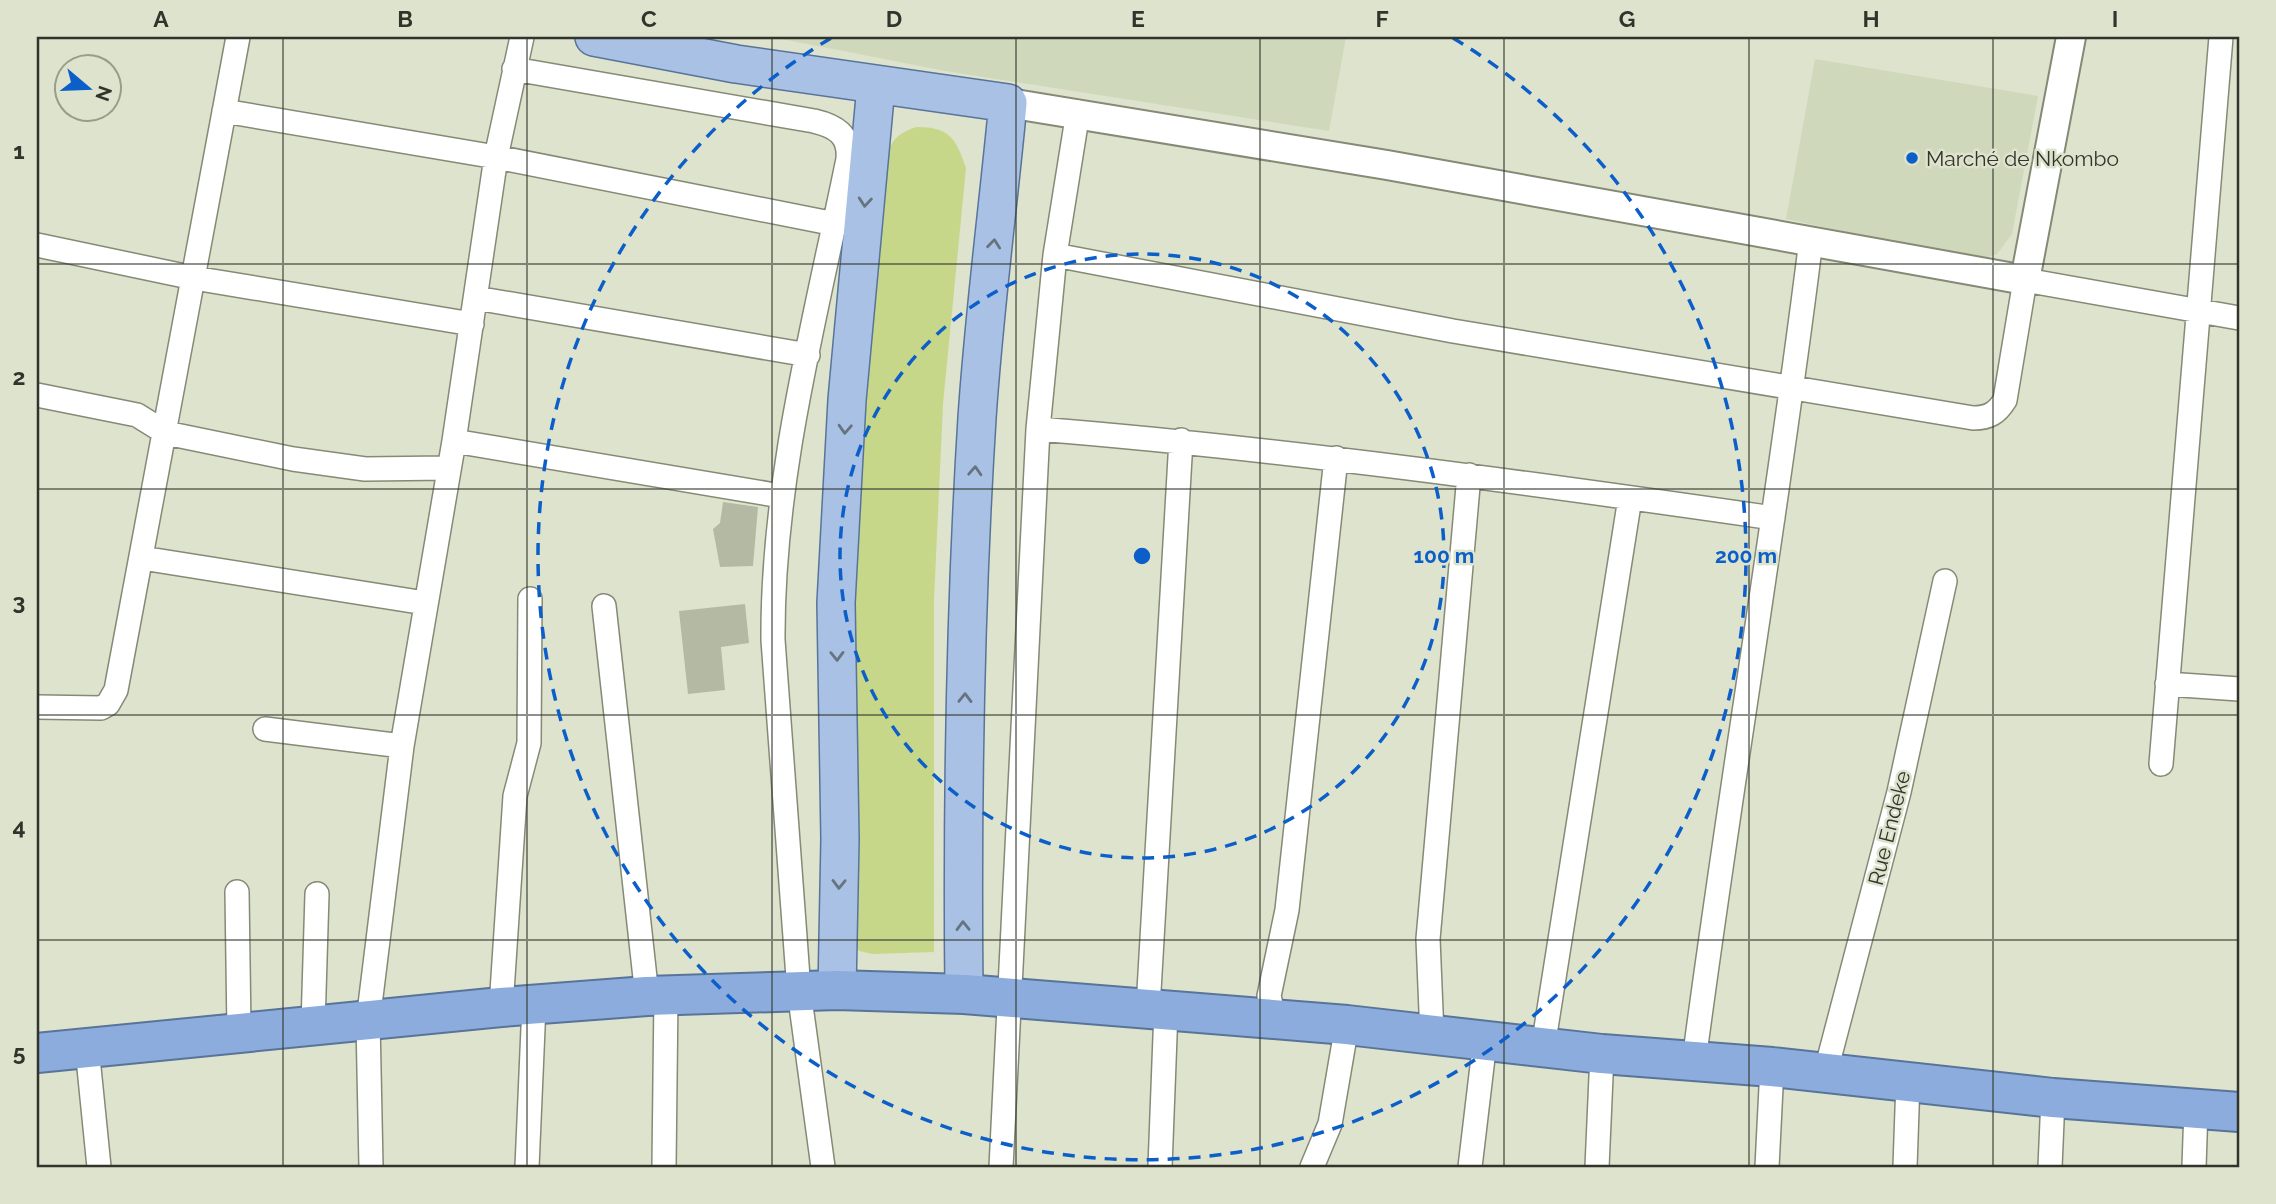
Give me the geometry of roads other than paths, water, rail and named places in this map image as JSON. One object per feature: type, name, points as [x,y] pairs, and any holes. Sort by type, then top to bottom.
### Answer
[{"type":"highway","points":[[37,1053],[239,1031],[517,1006],[656,996],[837,990],[964,994],[1157,1009],[1347,1026],[1602,1054],[1772,1067],[2053,1098],[2239,1112]]},
{"type":"main road","points":[[594,37],[736,64],[1009,103],[977,416],[962,831],[964,994]]},
{"type":"main road","points":[[837,990],[840,839],[836,603],[847,400],[876,86]]},
{"type":"street","points":[[37,707],[101,708],[113,698],[166,433],[238,37]]},
{"type":"street","points":[[371,1167],[368,1021],[402,746],[454,441],[496,157],[522,37]]},
{"type":"street","points":[[1055,255],[1453,331],[1986,418],[1998,411],[2010,386],[2025,280],[2071,37]]},
{"type":"street","points":[[2161,764],[2196,311],[2221,37]]},
{"type":"street","points":[[514,69],[828,124],[844,135],[849,149],[781,496],[773,597],[773,640],[799,991],[822,1167]]},
{"type":"street","points":[[1009,103],[1077,112],[1811,240],[2239,318]]},
{"type":"street","points":[[224,111],[496,157],[835,224]]},
{"type":"street","points":[[1001,1167],[1007,998],[1038,429],[1055,255],[1077,112]]},
{"type":"street","points":[[1694,1061],[1722,850],[1793,388],[1811,240]]},
{"type":"street","points":[[37,245],[194,278],[472,324]]},
{"type":"street","points":[[476,298],[808,355]]},
{"type":"street","points":[[37,396],[137,415],[166,433],[293,459],[365,469],[448,468]]},
{"type":"street","points":[[1038,429],[1181,440],[1336,458],[1773,518]]},
{"type":"street","points":[[1160,1167],[1157,1009],[1181,440]]},
{"type":"street","points":[[454,441],[781,496]]},
{"type":"street","points":[[1275,1021],[1269,996],[1287,910],[1336,458]]},
{"type":"street","points":[[1433,1035],[1428,939],[1469,475]]},
{"type":"street","points":[[1543,1047],[1630,498]]},
{"type":"street","points":[[142,558],[425,603]]},
{"type":"street","name":"Rue Endeke","points":[[1825,1074],[1899,792],[1945,581]]},
{"type":"street","points":[[527,1167],[517,1006],[515,796],[529,743],[530,599]]},
{"type":"street","points":[[604,606],[656,996],[664,1167]]},
{"type":"street","points":[[2167,684],[2239,689]]},
{"type":"street","points":[[265,729],[402,746]]},
{"type":"street","points":[[237,892],[239,1031]]},
{"type":"street","points":[[313,1026],[317,894]]},
{"type":"street","points":[[1312,1167],[1330,1124],[1347,1026]]},
{"type":"street","points":[[1470,1167],[1485,1041]]},
{"type":"street","points":[[87,1048],[99,1167]]},
{"type":"street","points":[[1597,1167],[1602,1054]]},
{"type":"street","points":[[1767,1167],[1772,1067]]},
{"type":"street","points":[[1905,1167],[1908,1082]]},
{"type":"street","points":[[2050,1167],[2053,1098]]},
{"type":"street","points":[[2194,1167],[2196,1108]]},
{"type":"place","name":"Marché de Nkombo","points":[[1912,158]]}]
